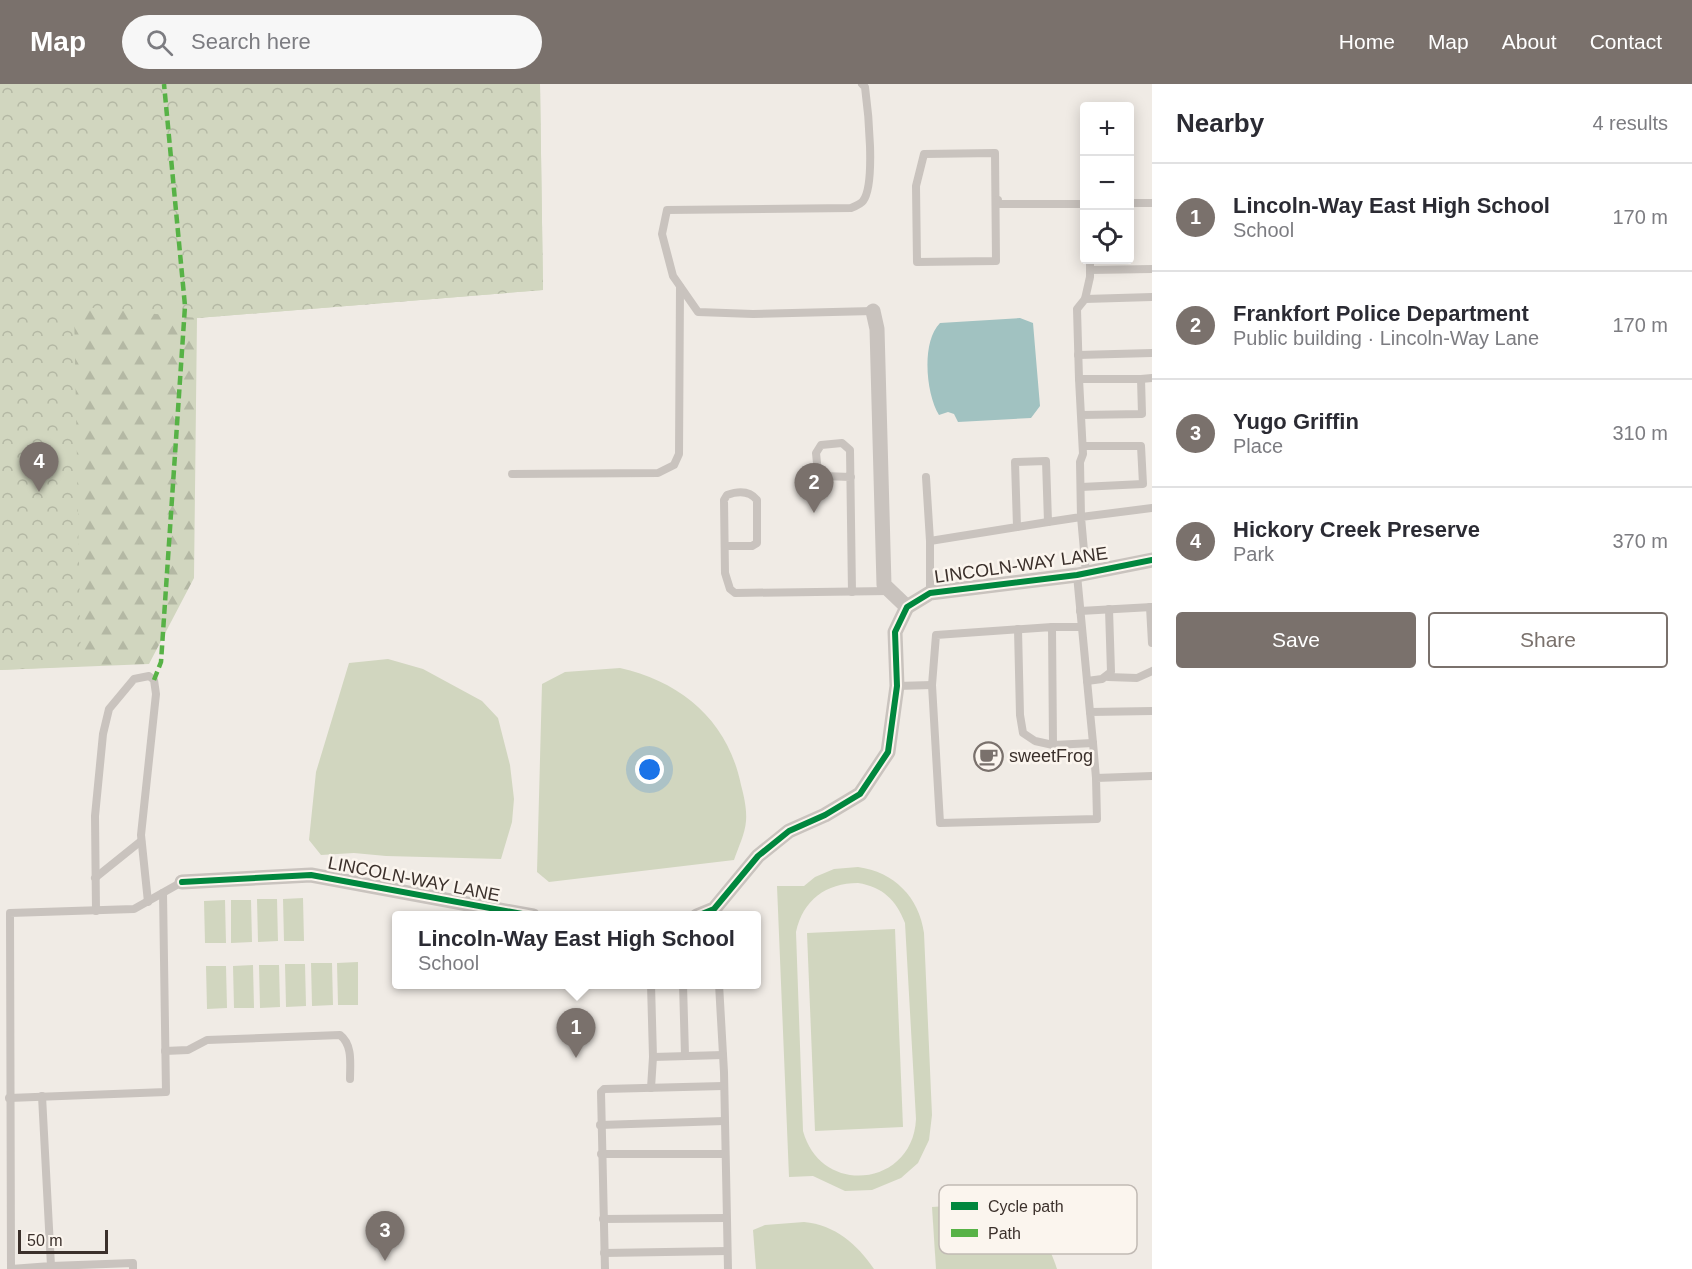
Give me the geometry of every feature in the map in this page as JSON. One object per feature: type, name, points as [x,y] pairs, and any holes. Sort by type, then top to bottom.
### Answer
[{"type":"street","points":[[715,911],[758,856],[789,831],[825,815],[860,794],[888,752],[897,686],[896,632],[907,607],[884,585],[877,329],[873,311]]},
{"type":"street","name":"LINCOLN-WAY LANE","points":[[907,607],[930,593],[1082,574],[1152,560]]},
{"type":"street","name":"LINCOLN-WAY LANE","points":[[182,882],[311,875],[511,911]]},
{"type":"lane","points":[[862,84],[865,87],[869,120],[869,190],[862,203],[851,208],[667,210],[662,234],[673,276],[698,312],[753,314],[873,311]]},
{"type":"lane","points":[[998,200],[996,261],[917,262],[916,186],[924,154],[995,153],[998,200],[998,204],[1080,204]]},
{"type":"lane","points":[[1134,203],[1152,203]]},
{"type":"lane","points":[[1081,627],[936,635],[932,685],[940,823],[1097,819],[1096,778],[1080,610],[1083,446],[1077,309],[1085,299],[1090,264]]},
{"type":"lane","points":[[1090,270],[1152,269]]},
{"type":"lane","points":[[512,474],[658,473],[674,465],[679,454],[680,286]]},
{"type":"lane","points":[[1085,299],[1152,297]]},
{"type":"lane","points":[[1078,355],[1152,353]]},
{"type":"lane","points":[[1079,379],[1152,378]]},
{"type":"lane","points":[[1081,416],[1142,414],[1141,379]]},
{"type":"lane","points":[[851,477],[823,476],[818,473],[816,453],[821,445],[842,443],[848,446],[851,477],[852,592]]},
{"type":"lane","points":[[1081,487],[1143,484],[1141,446],[1083,446]]},
{"type":"lane","points":[[1017,527],[1015,462],[1046,461],[1048,522]]},
{"type":"lane","points":[[926,477],[930,593]]},
{"type":"lane","points":[[725,546],[752,546],[757,543],[758,507],[757,500],[752,494],[734,492],[727,495],[724,500],[725,546],[726,581],[735,593],[890,591]]},
{"type":"lane","points":[[930,541],[1152,508]]},
{"type":"lane","points":[[1080,610],[1151,607],[1152,643]]},
{"type":"lane","points":[[1108,677],[1111,665],[1109,609]]},
{"type":"lane","points":[[1052,627],[1053,745]]},
{"type":"lane","points":[[1017,629],[1020,715],[1023,733],[1035,741],[1053,745],[1093,743]]},
{"type":"lane","points":[[1087,681],[1108,677],[1137,678],[1152,671]]},
{"type":"lane","points":[[96,911],[95,816],[103,735],[109,709],[134,679],[149,675],[154,680],[156,694],[141,840],[148,902]]},
{"type":"lane","points":[[897,686],[932,685]]},
{"type":"lane","points":[[1090,712],[1152,711]]},
{"type":"lane","points":[[1096,778],[1152,776]]},
{"type":"lane","points":[[95,878],[141,840]]},
{"type":"lane","points":[[134,1269],[134,1263],[11,1269],[10,913],[134,909],[182,882]]},
{"type":"lane","points":[[9,1098],[166,1092],[163,893]]},
{"type":"lane","points":[[651,989],[653,1057],[651,1088]]},
{"type":"lane","points":[[683,989],[685,1055]]},
{"type":"lane","points":[[719,989],[728,1269]]},
{"type":"lane","points":[[165,1051],[188,1050],[207,1040],[340,1035],[347,1040],[350,1049],[350,1079]]},
{"type":"lane","points":[[653,1057],[723,1055]]},
{"type":"lane","points":[[605,1269],[600,1125],[600,1097],[604,1089],[723,1086]]},
{"type":"lane","points":[[42,1096],[51,1266]]},
{"type":"lane","points":[[600,1125],[724,1120]]},
{"type":"lane","points":[[601,1154],[724,1154]]},
{"type":"lane","points":[[603,1219],[726,1218]]},
{"type":"lane","points":[[604,1253],[727,1251]]},
{"type":"green space","points":[[0,84],[540,84],[543,290],[197,318],[194,578],[149,664],[0,670]]},
{"type":"green space","points":[[0,84],[540,84],[543,290],[197,318],[74,306],[81,666],[0,670]]},
{"type":"green space","points":[[388,659],[423,669],[482,701],[498,718],[510,765],[514,799],[512,822],[501,859],[354,853],[321,855],[309,840],[316,772],[349,663]]},
{"type":"green space","points":[[620,668],[642,674],[682,694],[713,724],[735,762],[745,803],[746,817],[743,836],[734,860],[549,882],[537,872],[542,684],[565,672]]},
{"type":"green space","points":[[858,867],[871,870],[883,874],[903,888],[917,908],[924,933],[932,1115],[929,1140],[918,1163],[901,1178],[872,1190],[845,1191],[813,1176],[789,1177],[777,886],[804,886],[815,877],[834,869]],"holes":[[[846,884],[867,885],[888,896],[905,923],[916,1119],[911,1142],[900,1159],[884,1170],[865,1175],[846,1174],[828,1167],[813,1152],[803,1131],[796,932],[799,921],[810,902],[826,890]]]},
{"type":"green space","points":[[303,898],[304,941],[284,941],[283,899]]},
{"type":"green space","points":[[257,899],[277,899],[278,941],[258,942]]},
{"type":"green space","points":[[225,900],[226,943],[205,943],[204,901]]},
{"type":"green space","points":[[231,900],[251,900],[252,942],[231,943]]},
{"type":"green space","points":[[895,929],[903,1127],[815,1131],[807,933]]},
{"type":"green space","points":[[358,962],[358,1005],[338,1005],[337,963]]},
{"type":"green space","points":[[311,963],[332,963],[333,1005],[312,1006]]},
{"type":"green space","points":[[285,964],[305,964],[306,1006],[286,1007]]},
{"type":"green space","points":[[253,965],[254,1008],[234,1008],[233,966]]},
{"type":"green space","points":[[259,965],[279,965],[280,1007],[260,1008]]},
{"type":"green space","points":[[206,966],[226,966],[227,1008],[207,1009]]},
{"type":"green space","points":[[932,1207],[939,1207],[939,1254],[1051,1254],[1057,1269],[936,1269]]},
{"type":"green space","points":[[804,1222],[826,1227],[844,1237],[874,1269],[756,1269],[753,1230],[765,1225]]},
{"type":"water","points":[[1020,318],[1033,323],[1040,406],[1031,418],[958,422],[954,414],[948,412],[939,415],[931,394],[928,355],[930,342],[940,323]]},
{"type":"marked path","points":[[154,680],[161,662],[185,306],[164,84]]},
{"type":"cycle path","points":[[709,911],[714,909],[758,856],[789,831],[825,815],[860,794],[888,752],[897,686],[895,632],[907,607],[930,593],[1077,575],[1152,560]]},
{"type":"cycle path","points":[[182,882],[311,875],[506,911]]},
{"type":"place","name":"Hickory Creek Preserve","points":[[39,492]]},
{"type":"place","name":"Frankfort Police Department","points":[[814,513]]},
{"type":"place","name":"sweetFrog","points":[[988,756]]},
{"type":"place","name":"Lincoln-Way East High School","points":[[576,1058]]},
{"type":"place","name":"Yugo Griffin","points":[[385,1261]]}]
